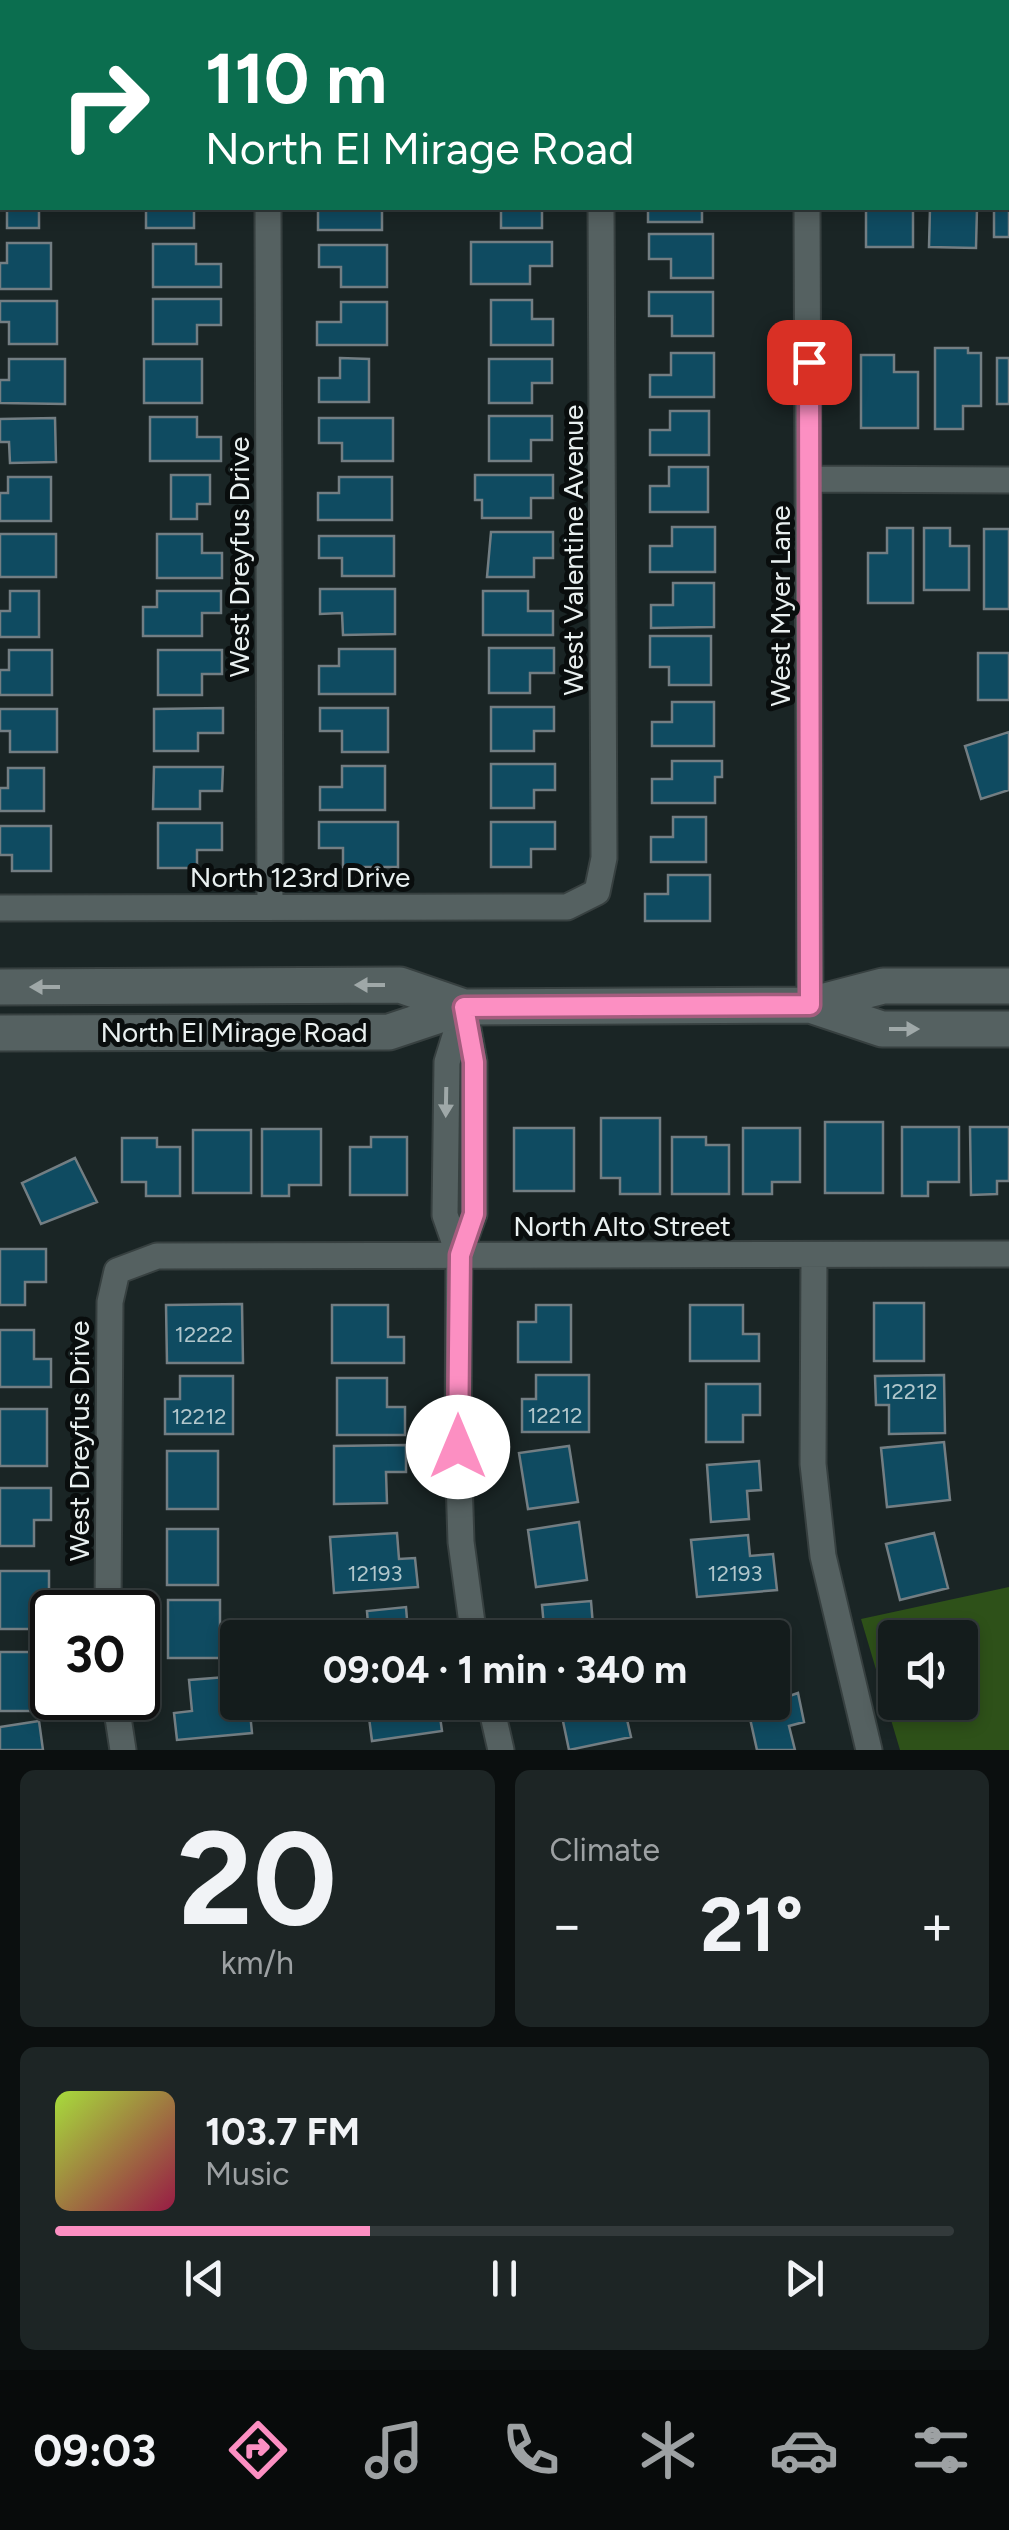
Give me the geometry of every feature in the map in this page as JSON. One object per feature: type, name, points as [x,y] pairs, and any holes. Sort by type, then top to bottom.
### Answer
[{"type":"main road","name":"North El Mirage Road","points":[[0,987],[400,985],[464,1007]]},
{"type":"main road","name":"North El Mirage Road","points":[[0,1033],[389,1032],[464,1007],[810,1005],[883,986],[1009,986]]},
{"type":"main road","name":"North El Mirage Road","points":[[810,1005],[882,1029],[1009,1030]]},
{"type":"street","name":"West Dreyfus Drive","points":[[268,210],[270,907]]},
{"type":"street","name":"West Valentine Avenue","points":[[596,892],[604,858],[601,210]]},
{"type":"street","name":"West Myer Lane","points":[[808,210],[810,1005]]},
{"type":"street","points":[[810,479],[1009,480]]},
{"type":"street","name":"North 123rd Drive","points":[[0,908],[567,907],[596,892]]},
{"type":"street","points":[[464,1007],[474,1062],[474,1214],[460,1255],[461,1542],[472,1620]]},
{"type":"street","name":"North Alto Street","points":[[117,1270],[158,1256],[1009,1254]]},
{"type":"street","points":[[814,1257],[813,1464],[823,1556],[869,1750]]},
{"type":"street","name":"West Dreyfus Drive","points":[[108,1590],[110,1302],[117,1270]]},
{"type":"street","points":[[119,1720],[124,1750]]},
{"type":"street","points":[[494,1720],[501,1750]]},
{"type":"green space","points":[[1009,1587],[1009,1750],[900,1750],[891,1720],[978,1720],[978,1620],[878,1620],[878,1676],[861,1619]]},
{"type":"building","points":[[7,210],[39,210],[39,228],[7,228]]},
{"type":"building","points":[[146,210],[194,210],[194,228],[146,228]]},
{"type":"building","points":[[318,210],[382,210],[382,230],[318,230]]},
{"type":"building","points":[[501,210],[542,210],[542,228],[501,228]]},
{"type":"building","points":[[648,210],[702,210],[702,222],[648,222]]},
{"type":"building","points":[[866,210],[913,210],[913,247],[866,247]]},
{"type":"building","points":[[930,210],[977,210],[976,248],[929,247]]},
{"type":"building","points":[[994,210],[1009,210],[1009,237],[994,237]]},
{"type":"building","points":[[649,234],[713,234],[713,278],[671,278],[671,259],[649,259]]},
{"type":"building","points":[[471,242],[552,242],[552,266],[530,266],[530,284],[471,284]]},
{"type":"building","points":[[7,243],[51,243],[51,289],[0,289],[0,263],[7,263]]},
{"type":"building","points":[[153,244],[196,244],[196,264],[221,264],[221,287],[153,287]]},
{"type":"building","points":[[319,245],[387,245],[387,287],[341,287],[341,267],[319,267]]},
{"type":"building","points":[[649,292],[713,292],[713,336],[672,336],[672,316],[649,316]]},
{"type":"building","points":[[153,299],[221,299],[221,325],[197,325],[197,344],[153,344]]},
{"type":"building","points":[[491,300],[532,300],[532,319],[553,319],[553,345],[491,345]]},
{"type":"building","points":[[0,301],[57,301],[57,344],[9,344],[9,322],[0,322]]},
{"type":"building","points":[[341,302],[387,302],[387,345],[317,345],[317,322],[341,322]]},
{"type":"building","points":[[935,348],[968,348],[968,353],[981,353],[981,406],[963,406],[963,429],[935,429]]},
{"type":"building","points":[[671,353],[714,353],[714,397],[650,397],[650,375],[671,375]]},
{"type":"building","points":[[861,355],[894,355],[894,372],[918,372],[918,428],[861,428]]},
{"type":"building","points":[[340,358],[369,359],[369,402],[319,402],[319,378],[340,378]]},
{"type":"building","points":[[997,358],[1009,358],[1009,404],[997,404]]},
{"type":"building","points":[[9,359],[65,359],[65,404],[0,403],[0,380],[9,380]]},
{"type":"building","points":[[144,359],[202,359],[202,403],[144,403]]},
{"type":"building","points":[[489,359],[552,359],[552,383],[532,383],[532,403],[489,403]]},
{"type":"building","points":[[670,411],[709,411],[709,455],[650,455],[650,430],[670,430]]},
{"type":"building","points":[[489,416],[552,416],[552,440],[531,440],[531,461],[489,461]]},
{"type":"building","points":[[150,417],[197,417],[197,437],[221,437],[221,461],[150,461]]},
{"type":"building","points":[[55,418],[56,462],[10,463],[9,442],[0,442],[0,419]]},
{"type":"building","points":[[319,418],[393,418],[393,461],[342,461],[342,443],[319,443]]},
{"type":"building","points":[[669,467],[708,467],[708,512],[650,512],[650,486],[669,486]]},
{"type":"building","points":[[171,475],[210,475],[210,504],[197,504],[197,519],[171,519]]},
{"type":"building","points":[[475,475],[553,475],[553,498],[531,498],[531,518],[482,518],[482,500],[475,500]]},
{"type":"building","points":[[8,477],[51,477],[51,521],[0,521],[0,493],[8,493]]},
{"type":"building","points":[[339,477],[392,477],[392,520],[318,520],[318,493],[339,493]]},
{"type":"building","points":[[672,527],[715,527],[715,572],[650,572],[650,546],[672,546]]},
{"type":"building","points":[[887,528],[913,528],[913,603],[868,603],[868,553],[887,553]]},
{"type":"building","points":[[924,528],[950,528],[950,546],[969,546],[969,590],[924,590]]},
{"type":"building","points":[[984,529],[1009,529],[1009,609],[984,609]]},
{"type":"building","points":[[491,532],[553,532],[553,558],[534,558],[534,577],[487,577]]},
{"type":"building","points":[[0,534],[56,534],[56,577],[0,577]]},
{"type":"building","points":[[157,534],[202,534],[202,553],[222,553],[222,578],[157,578]]},
{"type":"building","points":[[319,536],[394,536],[394,576],[342,576],[342,558],[319,558]]},
{"type":"building","points":[[673,583],[714,583],[714,627],[651,628],[651,605],[673,605]]},
{"type":"building","points":[[320,589],[395,589],[395,634],[343,635],[342,613],[320,614]]},
{"type":"building","points":[[10,591],[39,591],[39,637],[0,637],[0,611],[10,611]]},
{"type":"building","points":[[157,591],[221,591],[221,613],[202,613],[202,636],[143,636],[143,607],[157,607]]},
{"type":"building","points":[[483,591],[528,591],[528,611],[553,611],[553,635],[483,635]]},
{"type":"building","points":[[650,636],[711,636],[711,685],[669,685],[669,667],[650,667]]},
{"type":"building","points":[[489,648],[554,648],[554,673],[530,673],[530,693],[489,693]]},
{"type":"building","points":[[339,649],[395,649],[395,694],[319,694],[319,666],[339,666]]},
{"type":"building","points":[[9,650],[52,650],[52,695],[0,695],[0,670],[9,670]]},
{"type":"building","points":[[158,650],[222,650],[222,674],[202,674],[202,695],[158,695]]},
{"type":"building","points":[[978,653],[1009,653],[1009,700],[978,700]]},
{"type":"building","points":[[672,702],[714,702],[714,746],[652,746],[652,722],[672,722]]},
{"type":"building","points":[[491,707],[554,707],[554,731],[534,731],[534,751],[491,751]]},
{"type":"building","points":[[223,708],[223,733],[198,733],[198,751],[154,751],[154,709]]},
{"type":"building","points":[[320,708],[388,708],[388,752],[342,752],[342,731],[320,731]]},
{"type":"building","points":[[0,709],[57,709],[57,752],[10,752],[10,731],[0,731]]},
{"type":"building","points":[[1009,732],[1009,790],[981,799],[965,746]]},
{"type":"building","points":[[672,761],[722,761],[722,777],[715,777],[715,803],[652,803],[652,779],[672,779]]},
{"type":"building","points":[[491,764],[555,764],[555,790],[534,790],[534,808],[491,808]]},
{"type":"building","points":[[342,766],[385,766],[385,810],[320,810],[320,787],[342,787]]},
{"type":"building","points":[[154,767],[223,767],[222,791],[200,791],[200,809],[153,809]]},
{"type":"building","points":[[8,768],[44,768],[44,811],[0,811],[0,788],[8,788]]},
{"type":"building","points":[[673,817],[706,817],[706,862],[651,862],[651,837],[673,837]]},
{"type":"building","points":[[319,822],[398,822],[398,867],[343,867],[343,848],[319,848]]},
{"type":"building","points":[[491,822],[555,822],[555,849],[531,849],[531,867],[491,867]]},
{"type":"building","points":[[158,823],[222,823],[222,850],[197,850],[197,868],[158,868]]},
{"type":"building","points":[[0,826],[51,826],[51,871],[12,871],[12,855],[0,855]]},
{"type":"building","points":[[668,875],[710,875],[710,921],[645,921],[645,894],[668,894]]},
{"type":"building","points":[[601,1118],[660,1118],[660,1194],[620,1194],[620,1178],[601,1178]]},
{"type":"building","points":[[825,1122],[883,1122],[883,1193],[825,1193]]},
{"type":"building","points":[[902,1127],[959,1127],[959,1182],[928,1182],[928,1196],[902,1196]]},
{"type":"building","points":[[970,1127],[1009,1127],[1009,1181],[997,1181],[997,1194],[971,1195]]},
{"type":"building","points":[[514,1128],[574,1128],[574,1191],[514,1191]]},
{"type":"building","points":[[743,1128],[800,1128],[800,1182],[772,1182],[772,1194],[743,1194]]},
{"type":"building","points":[[262,1129],[321,1129],[321,1185],[289,1185],[289,1196],[262,1196]]},
{"type":"building","points":[[193,1130],[251,1130],[251,1193],[193,1193]]},
{"type":"building","points":[[371,1137],[407,1137],[407,1195],[350,1195],[350,1147],[371,1147]]},
{"type":"building","points":[[672,1137],[706,1137],[706,1145],[729,1145],[729,1194],[672,1194]]},
{"type":"building","points":[[122,1138],[157,1138],[157,1147],[180,1147],[180,1196],[146,1196],[146,1182],[122,1182]]},
{"type":"building","points":[[75,1158],[97,1202],[41,1224],[22,1183]]},
{"type":"building","points":[[0,1249],[46,1249],[46,1282],[25,1282],[25,1305],[0,1305]]},
{"type":"building","points":[[874,1303],[924,1303],[924,1361],[874,1361]]},
{"type":"building","points":[[242,1304],[243,1363],[167,1363],[166,1305]]},
{"type":"building","points":[[332,1305],[388,1305],[388,1337],[404,1337],[404,1363],[332,1363]]},
{"type":"building","points":[[536,1305],[571,1305],[571,1362],[518,1362],[518,1322],[536,1322]]},
{"type":"building","points":[[690,1305],[743,1305],[743,1334],[759,1334],[759,1361],[690,1361]]},
{"type":"building","points":[[0,1330],[34,1330],[34,1359],[51,1359],[51,1387],[0,1387]]},
{"type":"building","points":[[536,1375],[589,1375],[589,1432],[522,1432],[522,1399],[536,1399]]},
{"type":"building","points":[[944,1375],[945,1433],[889,1434],[889,1405],[876,1405],[875,1376]]},
{"type":"building","points":[[180,1376],[233,1376],[233,1434],[165,1434],[165,1399],[180,1399]]},
{"type":"building","points":[[337,1378],[387,1378],[387,1407],[405,1407],[405,1435],[337,1435]]},
{"type":"building","points":[[706,1384],[760,1384],[760,1415],[743,1415],[743,1442],[706,1442]]},
{"type":"building","points":[[0,1409],[47,1409],[47,1466],[0,1466]]},
{"type":"building","points":[[944,1442],[950,1500],[887,1507],[881,1448]]},
{"type":"building","points":[[406,1445],[406,1472],[386,1472],[387,1503],[334,1504],[334,1446]]},
{"type":"building","points":[[569,1446],[578,1502],[528,1509],[519,1453]]},
{"type":"building","points":[[167,1451],[218,1451],[218,1509],[167,1509]]},
{"type":"building","points":[[759,1461],[761,1490],[747,1491],[749,1519],[711,1522],[707,1465]]},
{"type":"building","points":[[0,1488],[51,1488],[51,1520],[34,1520],[34,1546],[0,1546]]},
{"type":"building","points":[[579,1522],[587,1580],[536,1587],[528,1530]]},
{"type":"building","points":[[167,1529],[218,1529],[218,1585],[167,1585]]},
{"type":"building","points":[[397,1533],[399,1559],[415,1558],[418,1587],[334,1593],[330,1537]]},
{"type":"building","points":[[934,1533],[948,1588],[900,1600],[886,1544]]},
{"type":"building","points":[[748,1535],[750,1556],[773,1554],[777,1590],[697,1597],[691,1540]]},
{"type":"building","points":[[0,1571],[49,1571],[49,1590],[30,1590],[30,1629],[0,1629]]},
{"type":"building","points":[[168,1600],[220,1600],[220,1658],[168,1658]]},
{"type":"building","points":[[591,1601],[593,1620],[543,1620],[542,1605]]},
{"type":"building","points":[[406,1607],[407,1620],[368,1620],[367,1611]]},
{"type":"building","points":[[0,1652],[30,1652],[30,1711],[0,1711]]},
{"type":"building","points":[[220,1677],[220,1720],[251,1720],[252,1733],[177,1740],[174,1713],[192,1711],[189,1680]]},
{"type":"building","points":[[798,1693],[804,1722],[789,1726],[795,1750],[757,1750],[750,1720],[790,1720],[790,1696]]},
{"type":"building","points":[[369,1720],[440,1720],[442,1731],[372,1741]]},
{"type":"building","points":[[563,1720],[627,1720],[631,1737],[569,1750]]},
{"type":"building","points":[[39,1721],[43,1750],[0,1750],[0,1727]]},
{"type":"route","points":[[458,1447],[460,1255],[474,1214],[474,1062],[464,1007],[810,1005],[809,362]]}]
